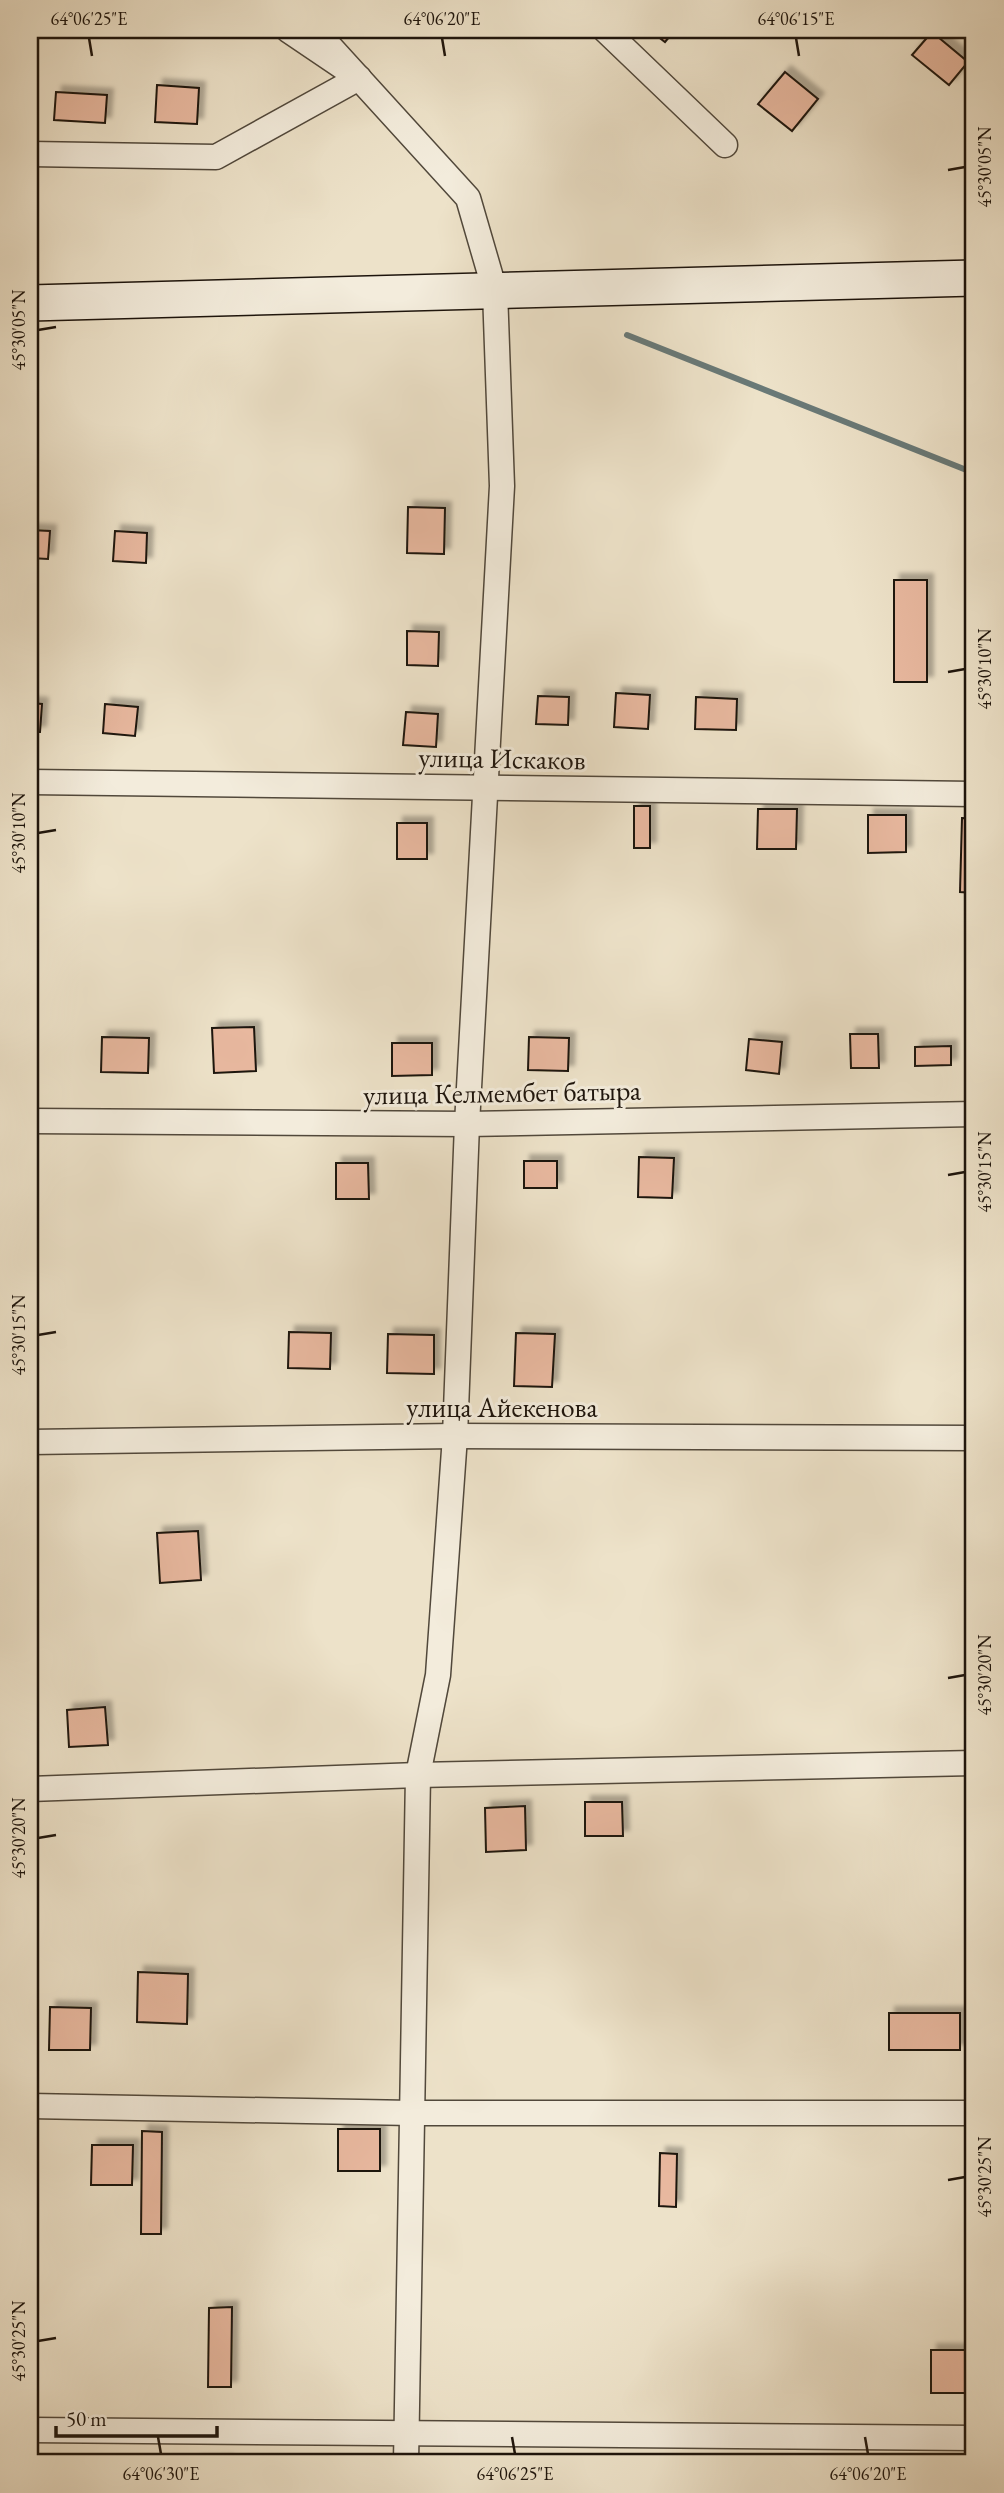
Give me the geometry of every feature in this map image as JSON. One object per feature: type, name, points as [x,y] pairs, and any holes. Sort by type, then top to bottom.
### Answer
[{"type":"main road","points":[[30,303],[974,278]]},
{"type":"street","points":[[288,30],[359,78]]},
{"type":"street","points":[[315,30],[468,198],[495,291],[502,486],[467,1124],[455,1436],[438,1675],[418,1775],[406,2463]]},
{"type":"street","points":[[605,30],[725,145]]},
{"type":"street","points":[[30,154],[216,157],[359,78]]},
{"type":"street","name":"улица Искаков","points":[[30,782],[974,794]]},
{"type":"street","name":"улица Келмембет батыра","points":[[30,1121],[467,1124],[974,1114]]},
{"type":"street","name":"улица Айекенова","points":[[30,1442],[455,1436],[974,1438]]},
{"type":"street","points":[[30,1789],[418,1775],[974,1763]]},
{"type":"street","points":[[30,2106],[412,2113],[974,2113]]},
{"type":"street","points":[[30,2430],[974,2438]]},
{"type":"building","points":[[675,30],[665,42],[652,32]]},
{"type":"building","points":[[932,32],[968,62],[949,85],[912,55]]},
{"type":"building","points":[[785,72],[818,99],[792,131],[758,104]]},
{"type":"building","points":[[157,85],[199,88],[197,124],[155,122]]},
{"type":"building","points":[[56,92],[107,95],[105,123],[54,120]]},
{"type":"building","points":[[408,507],[445,508],[444,554],[407,553]]},
{"type":"building","points":[[30,530],[50,531],[48,559],[30,558]]},
{"type":"building","points":[[115,531],[147,533],[146,563],[113,561]]},
{"type":"building","points":[[894,580],[927,580],[927,682],[894,682]]},
{"type":"building","points":[[407,631],[439,632],[438,666],[407,665]]},
{"type":"building","points":[[616,693],[650,695],[648,729],[614,727]]},
{"type":"building","points":[[538,696],[569,697],[568,725],[536,724]]},
{"type":"building","points":[[696,697],[737,699],[736,730],[695,729]]},
{"type":"building","points":[[30,703],[42,704],[40,732],[30,732]]},
{"type":"building","points":[[105,704],[138,707],[135,736],[103,733]]},
{"type":"building","points":[[406,712],[438,714],[436,747],[403,745]]},
{"type":"building","points":[[634,806],[650,806],[650,848],[634,848]]},
{"type":"building","points":[[758,809],[797,809],[796,849],[757,849]]},
{"type":"building","points":[[868,815],[906,815],[906,852],[868,853]]},
{"type":"building","points":[[962,818],[974,819],[974,893],[960,892]]},
{"type":"building","points":[[397,823],[427,823],[427,859],[397,859]]},
{"type":"building","points":[[254,1027],[256,1071],[214,1073],[212,1028]]},
{"type":"building","points":[[850,1034],[878,1034],[879,1068],[851,1068]]},
{"type":"building","points":[[102,1037],[149,1038],[148,1073],[101,1072]]},
{"type":"building","points":[[529,1037],[569,1038],[568,1071],[528,1070]]},
{"type":"building","points":[[749,1039],[782,1042],[779,1074],[746,1070]]},
{"type":"building","points":[[392,1043],[432,1043],[432,1075],[392,1076]]},
{"type":"building","points":[[951,1046],[951,1065],[915,1066],[915,1047]]},
{"type":"building","points":[[639,1157],[674,1158],[672,1198],[638,1197]]},
{"type":"building","points":[[524,1161],[557,1161],[557,1188],[524,1188]]},
{"type":"building","points":[[336,1163],[368,1163],[369,1199],[336,1199]]},
{"type":"building","points":[[289,1332],[331,1333],[330,1369],[288,1368]]},
{"type":"building","points":[[516,1333],[555,1334],[552,1387],[514,1386]]},
{"type":"building","points":[[388,1334],[434,1335],[434,1374],[387,1373]]},
{"type":"building","points":[[198,1531],[201,1580],[160,1583],[157,1533]]},
{"type":"building","points":[[105,1707],[108,1745],[69,1747],[67,1710]]},
{"type":"building","points":[[585,1802],[622,1802],[623,1836],[585,1836]]},
{"type":"building","points":[[525,1806],[526,1850],[486,1852],[485,1808]]},
{"type":"building","points":[[138,1972],[188,1974],[187,2024],[137,2022]]},
{"type":"building","points":[[50,2007],[91,2008],[90,2050],[49,2050]]},
{"type":"building","points":[[889,2013],[960,2013],[960,2050],[889,2050]]},
{"type":"building","points":[[338,2129],[380,2129],[380,2171],[338,2171]]},
{"type":"building","points":[[142,2131],[162,2132],[161,2234],[141,2234]]},
{"type":"building","points":[[92,2145],[133,2145],[132,2185],[91,2185]]},
{"type":"building","points":[[660,2153],[677,2154],[676,2207],[659,2206]]},
{"type":"building","points":[[232,2307],[231,2387],[208,2387],[209,2308]]},
{"type":"building","points":[[931,2350],[967,2350],[967,2393],[931,2393]]},
{"type":"building","points":[[195,2462],[227,2463],[195,2463]]},
{"type":"waterway","points":[[627,335],[974,473]]}]
